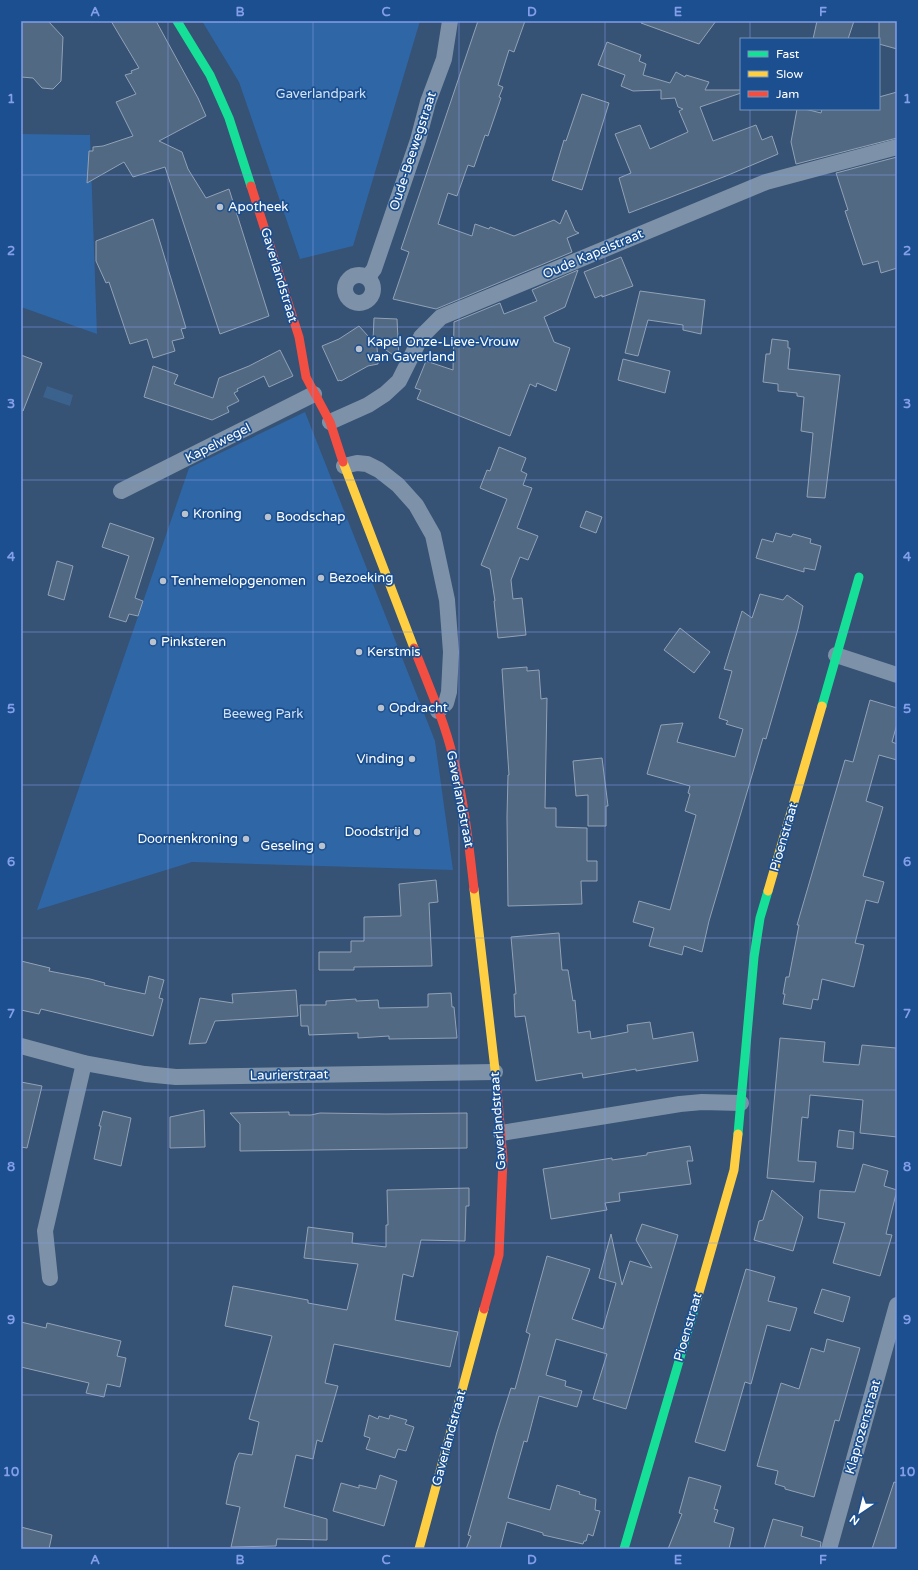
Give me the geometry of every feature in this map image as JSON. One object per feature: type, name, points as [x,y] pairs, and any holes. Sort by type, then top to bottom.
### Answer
[{"type":"street","name":"Gaverlandstraat","points":[[177,21],[210,75],[228,118],[263,222],[299,338],[306,376],[314,394],[330,422],[344,466],[438,711],[453,756],[465,814],[501,1133],[503,1159],[499,1255],[419,1549]]},
{"type":"street","name":"Oude-Beewegstraat","points":[[368,278],[374,269],[418,140],[428,102],[444,59],[450,21]]},
{"type":"street","name":"Oude Kapelstraat","points":[[330,422],[368,405],[385,394],[399,381],[421,337],[441,318],[766,182],[897,146]]},
{"type":"street","name":"Kapelwegel","points":[[121,491],[314,394]]},
{"type":"street","points":[[344,466],[356,463],[367,464],[379,470],[398,485],[416,505],[433,535],[447,600],[451,652],[449,692],[446,703],[438,711]]},
{"type":"street","name":"Pioenstraat","points":[[624,1549],[734,1170],[737,1151],[740,1103],[754,957],[760,918],[859,577]]},
{"type":"street","points":[[836,655],[897,675]]},
{"type":"street","name":"Laurierstraat","points":[[21,1046],[84,1063],[145,1074],[176,1077],[495,1072]]},
{"type":"street","points":[[50,1278],[45,1231],[84,1063]]},
{"type":"street","points":[[501,1133],[680,1104],[702,1102],[740,1103]]},
{"type":"street","name":"Klaprozenstraat","points":[[829,1549],[897,1305]]},
{"type":"green space","name":"Gaverlandpark","points":[[202,21],[420,21],[353,246],[300,259],[239,82]]},
{"type":"green space","points":[[21,134],[90,135],[97,334],[21,307]]},
{"type":"green space","name":"Beeweg Park","points":[[305,412],[435,741],[453,870],[192,862],[37,910],[189,468]]},
{"type":"shaded area","points":[[47,386],[73,395],[70,406],[43,397]]},
{"type":"building","points":[[21,21],[48,21],[63,37],[61,81],[53,89],[42,88],[33,78],[21,77]]},
{"type":"building","points":[[111,21],[156,21],[198,98],[206,116],[159,141],[182,152],[188,169],[206,198],[229,189],[269,316],[220,334],[165,167],[133,177],[124,162],[87,183],[89,151],[93,151],[93,147],[103,146],[133,136],[116,102],[136,94],[125,75],[132,73],[131,71],[139,68]]},
{"type":"building","points":[[478,21],[525,21],[514,52],[509,50],[498,85],[503,87],[499,97],[501,98],[488,136],[485,135],[474,167],[468,165],[457,196],[448,193],[438,224],[472,236],[475,224],[489,229],[490,227],[514,236],[554,220],[560,224],[566,210],[575,231],[579,233],[567,238],[572,252],[436,309],[393,299],[409,252],[401,249]]},
{"type":"building","points":[[642,21],[716,21],[699,44],[641,23]]},
{"type":"building","points":[[817,21],[854,21],[848,38],[813,38]]},
{"type":"building","points":[[879,21],[897,21],[897,49],[880,44]]},
{"type":"building","points":[[607,42],[641,55],[639,61],[646,64],[643,75],[670,83],[676,72],[685,77],[686,75],[709,82],[705,90],[740,90],[740,93],[700,107],[713,141],[756,125],[762,140],[772,136],[778,154],[726,176],[629,213],[619,178],[631,173],[615,134],[640,125],[650,149],[688,132],[679,111],[683,109],[678,107],[675,98],[661,99],[661,90],[633,91],[621,86],[625,75],[598,65]]},
{"type":"building","points":[[897,92],[897,138],[796,164],[791,142],[797,110],[809,110],[821,113],[822,110],[880,110],[880,97]]},
{"type":"building","points":[[582,94],[609,103],[582,190],[552,180],[564,140],[566,141]]},
{"type":"building","points":[[897,157],[897,268],[881,273],[878,261],[863,265],[845,211],[848,210],[836,173]]},
{"type":"building","points":[[153,219],[186,328],[181,329],[184,338],[172,341],[175,351],[153,358],[147,339],[130,344],[109,282],[106,283],[96,261],[96,241]]},
{"type":"building","points":[[621,257],[633,286],[595,298],[584,272]]},
{"type":"building","points":[[578,270],[565,307],[544,317],[554,342],[570,348],[556,391],[537,383],[536,387],[530,384],[510,436],[417,399],[421,390],[415,388],[426,361],[453,370],[454,322],[500,303],[504,314],[537,301],[532,290]]},
{"type":"building","points":[[640,291],[705,300],[701,334],[683,330],[683,325],[648,320],[638,356],[625,353]]},
{"type":"building","points":[[374,318],[397,319],[399,359],[373,341]]},
{"type":"building","name":"Kapel Onze-Lieve-Vrouw van Gaverland","points":[[359,326],[377,346],[378,364],[368,366],[341,381],[338,381],[322,346],[339,339]]},
{"type":"building","points":[[772,339],[788,341],[788,348],[790,348],[788,369],[840,375],[825,498],[807,497],[813,433],[801,431],[804,397],[797,396],[797,393],[778,391],[778,384],[763,382],[766,354],[770,354]]},
{"type":"building","points":[[280,350],[293,376],[269,387],[264,376],[237,389],[238,391],[234,393],[239,401],[227,407],[229,412],[212,420],[144,397],[153,366],[178,375],[174,384],[213,398],[219,378],[249,366]]},
{"type":"building","points":[[21,355],[42,363],[23,411],[21,410]]},
{"type":"building","points":[[623,359],[670,371],[665,393],[618,380]]},
{"type":"building","points":[[499,447],[526,458],[521,471],[527,474],[523,485],[532,488],[517,528],[538,536],[528,560],[520,557],[511,580],[513,599],[522,598],[526,635],[498,638],[495,601],[490,569],[481,565],[507,499],[480,488],[487,470],[490,471]]},
{"type":"building","points":[[586,511],[602,517],[596,533],[580,527]]},
{"type":"building","points":[[110,523],[154,538],[135,598],[143,601],[138,616],[129,614],[126,622],[109,617],[129,556],[102,547]]},
{"type":"building","points":[[776,533],[791,537],[793,534],[811,539],[810,543],[821,546],[815,570],[804,568],[804,572],[756,558],[762,539],[773,542]]},
{"type":"building","points":[[57,561],[73,566],[64,600],[48,595]]},
{"type":"building","points":[[760,594],[783,600],[787,595],[803,606],[798,629],[766,739],[763,738],[709,921],[702,952],[684,946],[682,955],[649,946],[654,928],[633,922],[639,901],[670,910],[696,815],[685,811],[690,794],[688,793],[690,786],[647,774],[661,725],[683,723],[677,742],[735,757],[743,729],[726,724],[728,721],[719,718],[732,671],[724,669],[742,611],[752,618]]},
{"type":"building","points":[[680,628],[710,652],[694,673],[664,650]]},
{"type":"building","points":[[527,667],[527,671],[539,670],[541,699],[547,698],[545,808],[556,808],[556,827],[587,828],[587,861],[597,861],[597,881],[581,881],[582,904],[508,906],[507,817],[509,775],[502,669]]},
{"type":"building","points":[[870,700],[897,708],[897,724],[892,742],[897,744],[897,760],[879,755],[866,801],[883,807],[863,876],[884,882],[878,903],[866,900],[855,943],[864,945],[854,987],[822,979],[818,1000],[813,999],[811,1009],[783,1004],[786,977],[789,977],[799,925],[797,925],[845,760],[853,762]]},
{"type":"building","points":[[602,758],[608,806],[606,806],[606,826],[588,826],[588,795],[576,796],[573,761]]},
{"type":"building","points":[[436,880],[438,902],[429,903],[432,966],[354,967],[354,970],[319,970],[319,952],[351,952],[351,941],[364,941],[364,917],[401,916],[399,884]]},
{"type":"building","points":[[559,933],[562,970],[568,970],[573,1001],[575,1000],[578,1033],[590,1031],[591,1039],[628,1032],[627,1025],[650,1022],[653,1039],[693,1032],[698,1061],[583,1078],[582,1073],[536,1081],[525,1016],[515,1017],[514,994],[516,994],[511,937]]},
{"type":"building","points":[[21,961],[50,968],[49,971],[90,979],[105,983],[104,985],[145,994],[149,976],[164,980],[159,998],[163,999],[153,1036],[41,1009],[39,1014],[21,1010]]},
{"type":"building","points":[[296,990],[298,1016],[215,1021],[206,1043],[189,1044],[200,998],[233,1003],[232,994]]},
{"type":"building","points":[[451,993],[457,1038],[389,1039],[389,1036],[358,1038],[358,1033],[309,1035],[308,1026],[301,1026],[300,1005],[326,1005],[326,1001],[356,999],[356,1001],[378,1000],[379,1008],[428,1007],[428,994]]},
{"type":"building","points":[[780,1038],[825,1042],[823,1062],[859,1065],[862,1045],[896,1048],[897,1137],[860,1133],[863,1100],[810,1095],[808,1118],[802,1117],[798,1161],[816,1162],[814,1182],[767,1178]]},
{"type":"building","points":[[21,1082],[42,1086],[27,1148],[21,1147]]},
{"type":"building","points":[[204,1110],[205,1147],[170,1148],[170,1117]]},
{"type":"building","points":[[103,1111],[131,1118],[121,1166],[94,1159]]},
{"type":"building","points":[[289,1112],[289,1115],[311,1115],[320,1113],[467,1113],[467,1148],[240,1151],[240,1124],[230,1113]]},
{"type":"building","points":[[839,1130],[854,1132],[853,1149],[837,1147]]},
{"type":"building","points":[[690,1146],[693,1161],[687,1161],[691,1184],[619,1193],[620,1201],[605,1203],[607,1210],[551,1219],[543,1169],[612,1158],[612,1160],[647,1155],[647,1153]]},
{"type":"building","points":[[863,1164],[888,1171],[884,1186],[897,1190],[886,1234],[892,1235],[880,1276],[833,1263],[845,1223],[818,1218],[820,1190],[855,1192]]},
{"type":"building","points":[[469,1188],[469,1206],[466,1206],[465,1241],[421,1240],[413,1277],[403,1274],[395,1320],[458,1332],[450,1367],[334,1344],[325,1383],[338,1386],[322,1442],[317,1440],[313,1459],[296,1455],[284,1507],[327,1519],[327,1540],[277,1539],[276,1546],[231,1547],[240,1507],[226,1504],[235,1462],[239,1453],[252,1455],[259,1422],[249,1419],[272,1336],[225,1326],[233,1286],[308,1300],[308,1303],[347,1310],[358,1264],[304,1258],[308,1227],[353,1233],[352,1243],[386,1247],[386,1225],[388,1225],[387,1190]]},
{"type":"building","points":[[772,1190],[803,1217],[793,1251],[754,1240],[759,1221],[763,1220]]},
{"type":"building","points":[[642,1224],[678,1235],[626,1409],[593,1399],[607,1354],[556,1339],[546,1375],[566,1381],[565,1386],[582,1391],[577,1407],[539,1396],[527,1442],[524,1441],[508,1498],[550,1510],[557,1485],[596,1499],[595,1510],[600,1511],[593,1536],[588,1534],[586,1541],[584,1541],[583,1544],[543,1535],[543,1533],[507,1522],[500,1549],[466,1549],[471,1536],[468,1535],[497,1432],[511,1388],[515,1389],[530,1334],[526,1332],[547,1256],[590,1269],[572,1319],[603,1329],[616,1283],[599,1278],[611,1234],[622,1285],[630,1261],[652,1268],[636,1240]]},
{"type":"building","points":[[746,1269],[775,1277],[768,1301],[797,1308],[790,1331],[767,1325],[751,1384],[745,1382],[725,1451],[695,1442]]},
{"type":"building","points":[[822,1289],[850,1297],[843,1322],[814,1313]]},
{"type":"building","points":[[21,1322],[46,1328],[47,1323],[121,1341],[117,1356],[126,1358],[120,1387],[107,1384],[104,1397],[86,1393],[89,1383],[21,1367]]},
{"type":"building","points":[[827,1339],[860,1348],[839,1421],[835,1420],[814,1497],[785,1489],[785,1487],[775,1484],[778,1471],[757,1466],[781,1383],[799,1389],[811,1348],[824,1352]]},
{"type":"building","points":[[369,1415],[378,1419],[379,1416],[389,1419],[390,1415],[407,1420],[405,1424],[414,1427],[406,1451],[398,1449],[395,1458],[366,1449],[370,1438],[364,1436]]},
{"type":"building","points":[[380,1475],[397,1481],[384,1526],[333,1511],[341,1483],[359,1488],[359,1485],[376,1489]]},
{"type":"building","points":[[689,1477],[721,1486],[714,1509],[718,1510],[714,1522],[734,1528],[729,1549],[668,1549],[682,1514],[679,1513]]},
{"type":"building","points":[[894,1482],[897,1483],[897,1549],[872,1549]]},
{"type":"building","points":[[773,1519],[803,1527],[801,1536],[821,1542],[820,1549],[764,1549]]},
{"type":"building","points":[[21,1527],[52,1535],[49,1549],[21,1549]]},
{"type":"traffic: fast","points":[[177,21],[210,75],[229,118],[251,186]]},
{"type":"traffic: fast","points":[[822,706],[859,577]]},
{"type":"traffic: fast","points":[[738,1134],[754,957],[760,918],[768,891]]},
{"type":"traffic: fast","points":[[624,1549],[696,1303]]},
{"type":"traffic: slow","points":[[343,462],[414,648]]},
{"type":"traffic: slow","points":[[768,891],[822,706]]},
{"type":"traffic: slow","points":[[474,889],[496,1078]]},
{"type":"traffic: slow","points":[[696,1303],[734,1170],[738,1134]]},
{"type":"traffic: slow","points":[[419,1549],[484,1309]]},
{"type":"traffic: jam","points":[[251,186],[299,337],[306,377],[330,422],[343,462]]},
{"type":"traffic: jam","points":[[414,648],[440,716],[457,773],[468,839],[474,889]]},
{"type":"traffic: jam","points":[[484,1309],[499,1255],[503,1159],[496,1078]]},
{"type":"place","name":"Apotheek","points":[[220,207]]},
{"type":"place","name":"Kapel Onze-Lieve-Vrouw van Gaverland","points":[[359,349]]},
{"type":"place","name":"Kroning","points":[[185,514]]},
{"type":"place","name":"Boodschap","points":[[268,517]]},
{"type":"place","name":"Bezoeking","points":[[321,578]]},
{"type":"place","name":"Tenhemelopgenomen","points":[[163,581]]},
{"type":"place","name":"Pinksteren","points":[[153,642]]},
{"type":"place","name":"Kerstmis","points":[[359,652]]},
{"type":"place","name":"Opdracht","points":[[381,708]]},
{"type":"place","name":"Vinding","points":[[412,759]]},
{"type":"place","name":"Doodstrijd","points":[[417,832]]},
{"type":"place","name":"Doornenkroning","points":[[246,839]]},
{"type":"place","name":"Geseling","points":[[322,846]]}]
